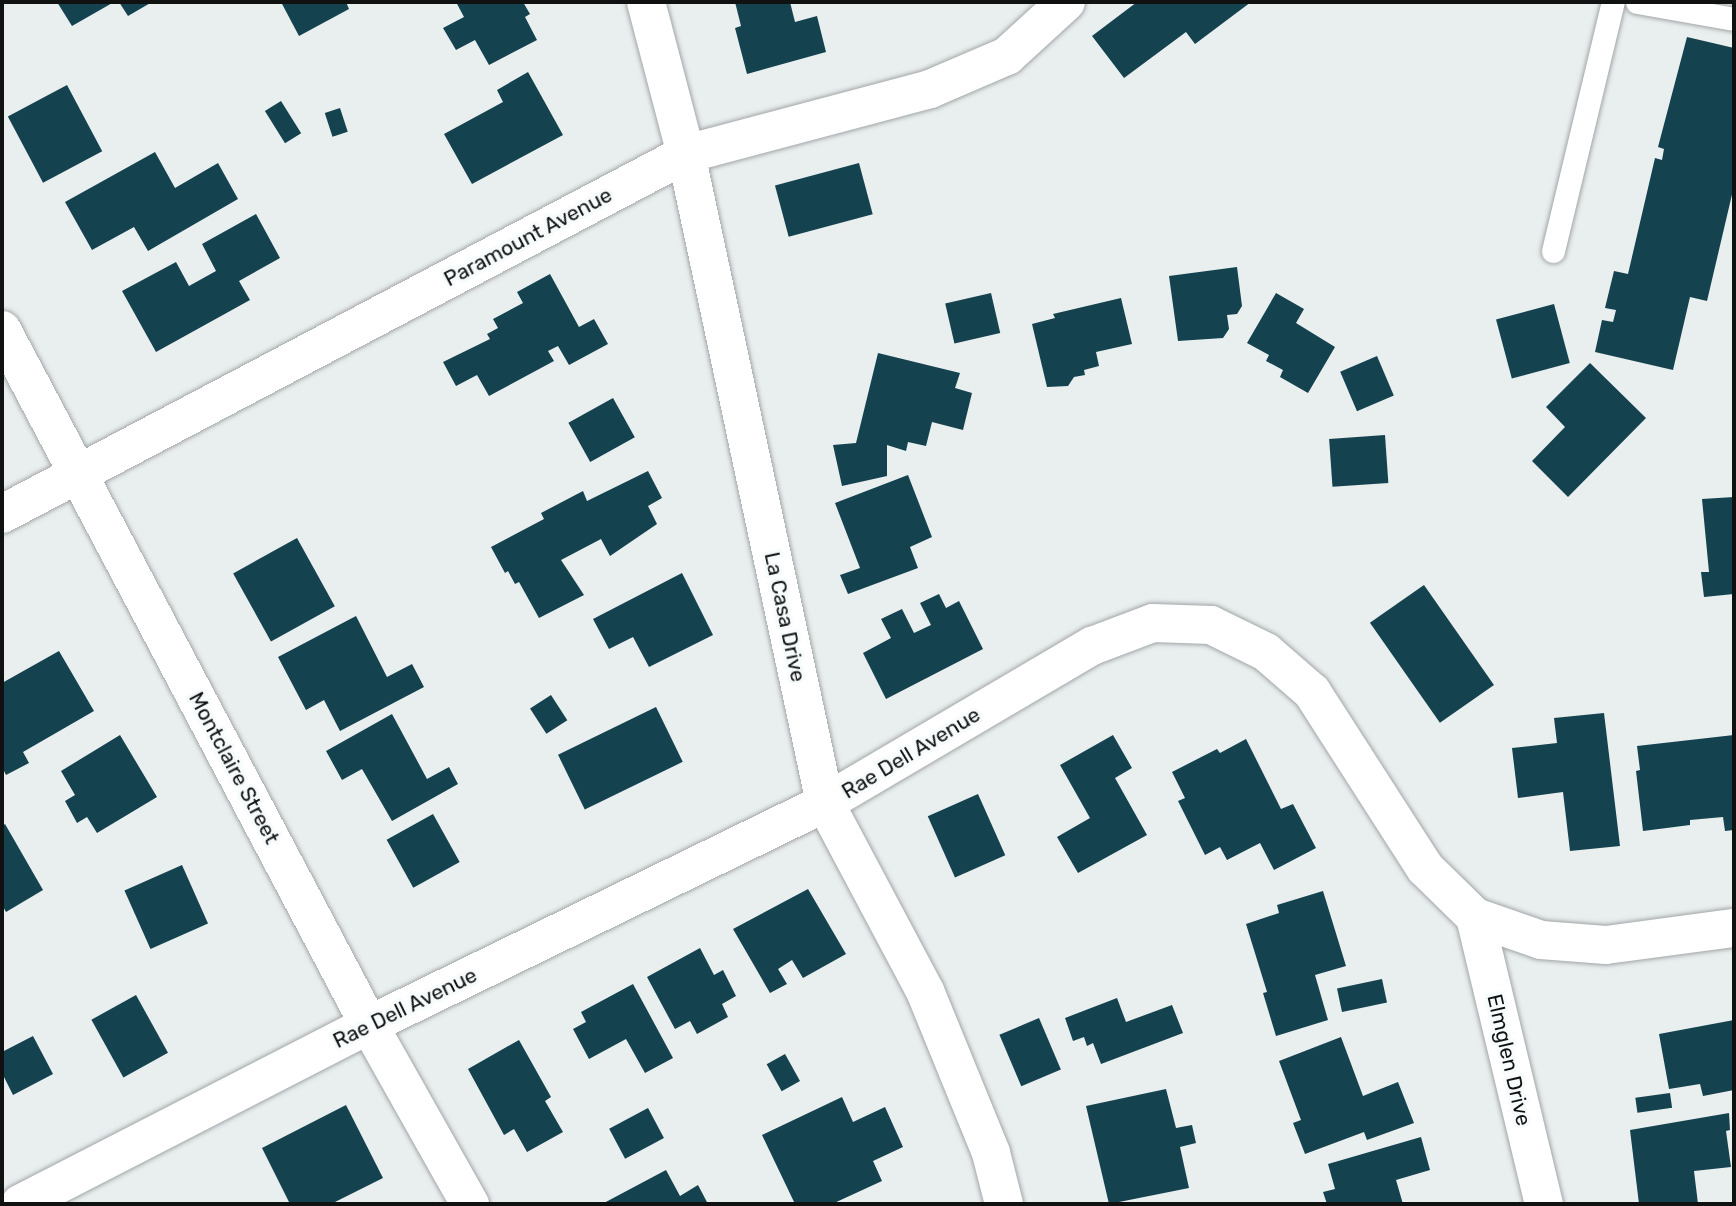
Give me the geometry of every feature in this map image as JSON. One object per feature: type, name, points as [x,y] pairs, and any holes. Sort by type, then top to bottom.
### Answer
[{"type":"street","name":"La Casa Drive","points":[[646,2],[686,154],[825,803],[925,991],[991,1153],[1004,1204]]},
{"type":"street","name":"Paramount Avenue","points":[[2,514],[686,154],[930,89],[1007,57],[1066,2]]},
{"type":"street","name":"Montclaire Street","points":[[2,330],[369,1025],[470,1204]]},
{"type":"street","name":"Rae Dell Avenue","points":[[20,1204],[369,1025],[825,803],[1092,646],[1153,622],[1211,625],[1266,652],[1312,692],[1425,867],[1475,917],[1541,940],[1606,945],[1734,928]]},
{"type":"street","name":"Elmglen Drive","points":[[1475,917],[1544,1204]]},
{"type":"lane","points":[[1553,251],[1613,2]]},
{"type":"lane","points":[[1637,2],[1734,19]]},
{"type":"building","points":[[57,2],[114,2],[72,26]]},
{"type":"building","points":[[119,2],[152,2],[128,16]]},
{"type":"building","points":[[281,2],[346,2],[349,9],[299,36]]},
{"type":"building","points":[[456,2],[523,2],[530,14],[525,17],[537,40],[489,65],[475,40],[456,50],[443,28],[464,17]]},
{"type":"building","points":[[735,2],[790,2],[795,22],[817,16],[826,52],[747,74],[735,28],[741,26]]},
{"type":"building","points":[[1137,2],[1251,2],[1195,44],[1186,32],[1124,78],[1092,36]]},
{"type":"building","points":[[1687,37],[1734,48],[1734,186],[1707,301],[1690,297],[1673,370],[1595,352],[1602,320],[1613,322],[1616,310],[1605,308],[1614,271],[1628,274],[1655,158],[1662,160],[1664,149],[1658,147]]},
{"type":"building","points":[[528,72],[563,135],[472,184],[444,134],[503,102],[497,90]]},
{"type":"building","points":[[67,85],[102,151],[43,183],[8,116]]},
{"type":"building","points":[[281,101],[301,133],[285,143],[265,111]]},
{"type":"building","points":[[340,108],[348,132],[333,137],[325,113]]},
{"type":"building","points":[[155,152],[175,188],[218,163],[238,199],[148,251],[134,227],[92,250],[65,202]]},
{"type":"building","points":[[859,163],[873,214],[789,237],[775,186]]},
{"type":"building","points":[[256,214],[280,258],[239,281],[250,300],[156,352],[122,291],[176,262],[189,286],[216,271],[202,244]]},
{"type":"building","points":[[1237,267],[1242,306],[1237,314],[1227,315],[1229,329],[1223,338],[1178,341],[1169,276]]},
{"type":"building","points":[[550,274],[579,327],[594,319],[608,344],[569,365],[558,346],[548,351],[554,361],[489,396],[477,375],[456,386],[443,362],[490,339],[487,334],[498,328],[493,319],[523,303],[517,292]]},
{"type":"building","points":[[991,293],[1000,333],[954,344],[945,304]]},
{"type":"building","points":[[1276,293],[1304,309],[1296,323],[1335,347],[1308,393],[1280,377],[1283,370],[1266,361],[1269,355],[1247,343]]},
{"type":"building","points":[[1121,298],[1132,344],[1096,352],[1099,366],[1084,370],[1085,375],[1074,377],[1068,386],[1047,387],[1032,324],[1055,318],[1053,314]]},
{"type":"building","points":[[1554,304],[1570,363],[1512,378],[1496,320]]},
{"type":"building","points":[[878,353],[960,373],[955,388],[972,393],[963,430],[932,422],[926,446],[908,442],[906,451],[887,445],[887,476],[842,486],[833,445],[856,443]]},
{"type":"building","points":[[1377,356],[1394,396],[1357,411],[1340,372]]},
{"type":"building","points":[[1590,363],[1646,418],[1568,497],[1532,461],[1565,427],[1546,407]]},
{"type":"building","points":[[613,398],[635,437],[590,462],[568,423]]},
{"type":"building","points":[[1385,435],[1388,483],[1332,487],[1329,439]]},
{"type":"building","points":[[648,471],[662,498],[648,506],[657,524],[610,556],[601,539],[561,560],[584,595],[539,618],[519,582],[515,584],[508,571],[505,573],[491,547],[544,519],[541,513],[583,491],[587,501]]},
{"type":"building","points":[[908,475],[932,537],[910,547],[918,568],[848,594],[840,575],[860,568],[835,503]]},
{"type":"building","points":[[1734,497],[1734,594],[1704,597],[1701,572],[1709,572],[1702,499]]},
{"type":"building","points":[[297,538],[335,606],[271,642],[233,573]]},
{"type":"building","points":[[682,573],[713,635],[649,667],[633,637],[609,649],[593,619]]},
{"type":"building","points":[[1424,585],[1494,685],[1440,723],[1370,623]]},
{"type":"building","points":[[939,594],[946,608],[959,601],[983,649],[886,699],[863,653],[891,638],[881,619],[902,609],[914,633],[931,625],[920,603]]},
{"type":"building","points":[[356,616],[387,677],[412,664],[424,687],[340,731],[324,700],[306,710],[278,657]]},
{"type":"building","points":[[59,651],[94,711],[23,752],[29,763],[6,775],[2,767],[2,683]]},
{"type":"building","points":[[551,695],[567,720],[546,734],[530,709]]},
{"type":"building","points":[[656,707],[683,762],[585,810],[558,755]]},
{"type":"building","points":[[1604,713],[1620,846],[1570,851],[1563,792],[1518,798],[1512,748],[1557,743],[1554,718]]},
{"type":"building","points":[[392,714],[427,779],[449,767],[458,784],[392,821],[362,769],[342,780],[326,751]]},
{"type":"building","points":[[120,735],[157,797],[97,833],[87,817],[77,823],[65,801],[75,795],[61,771]]},
{"type":"building","points":[[1113,735],[1132,768],[1115,778],[1147,835],[1078,873],[1057,837],[1090,818],[1060,765]]},
{"type":"building","points":[[1734,735],[1734,830],[1725,831],[1723,817],[1690,820],[1690,825],[1643,831],[1636,771],[1640,770],[1637,746]]},
{"type":"building","points":[[1246,739],[1281,809],[1293,804],[1316,848],[1274,870],[1260,843],[1227,860],[1220,847],[1205,855],[1178,801],[1185,798],[1172,772],[1217,749],[1220,753]]},
{"type":"building","points":[[978,794],[1005,855],[955,878],[928,816]]},
{"type":"building","points":[[433,814],[460,862],[413,888],[387,840]]},
{"type":"building","points":[[5,824],[43,890],[6,912],[2,905],[2,826]]},
{"type":"building","points":[[182,865],[208,923],[150,949],[124,891]]},
{"type":"building","points":[[808,889],[846,954],[803,978],[792,960],[778,969],[787,984],[770,993],[733,929]]},
{"type":"building","points":[[1323,891],[1346,966],[1315,975],[1328,1020],[1276,1036],[1263,993],[1267,992],[1246,924],[1279,913],[1277,905]]},
{"type":"building","points":[[700,948],[714,975],[723,970],[736,996],[722,1004],[728,1017],[697,1034],[690,1021],[675,1029],[647,977]]},
{"type":"building","points":[[1382,979],[1387,1002],[1342,1012],[1337,989]]},
{"type":"building","points":[[633,984],[673,1058],[645,1073],[626,1039],[589,1059],[573,1029],[586,1022],[581,1012]]},
{"type":"building","points":[[136,995],[168,1053],[123,1077],[91,1020]]},
{"type":"building","points":[[1117,998],[1126,1022],[1172,1005],[1183,1033],[1101,1064],[1093,1043],[1087,1046],[1084,1037],[1073,1041],[1065,1018]]},
{"type":"building","points":[[1039,1018],[1061,1070],[1021,1086],[999,1035]]},
{"type":"building","points":[[1734,1020],[1734,1090],[1703,1096],[1700,1084],[1669,1089],[1659,1034]]},
{"type":"building","points":[[33,1036],[53,1074],[13,1095],[2,1073],[2,1052]]},
{"type":"building","points":[[1341,1037],[1363,1096],[1398,1082],[1414,1123],[1367,1140],[1364,1132],[1305,1154],[1293,1123],[1301,1120],[1279,1061]]},
{"type":"building","points":[[519,1040],[551,1097],[545,1101],[563,1132],[527,1152],[514,1129],[504,1135],[468,1069]]},
{"type":"building","points":[[785,1054],[800,1081],[782,1091],[767,1064]]},
{"type":"building","points":[[1166,1089],[1176,1128],[1192,1125],[1196,1143],[1180,1147],[1189,1188],[1109,1204],[1086,1106]]},
{"type":"building","points":[[1670,1093],[1672,1108],[1637,1113],[1635,1098]]},
{"type":"building","points":[[842,1097],[853,1122],[885,1107],[903,1147],[873,1161],[882,1181],[832,1204],[795,1204],[762,1135]]},
{"type":"building","points":[[346,1105],[383,1178],[331,1204],[290,1204],[262,1148]]},
{"type":"building","points":[[648,1108],[664,1138],[625,1159],[609,1129]]},
{"type":"building","points":[[1729,1113],[1730,1130],[1726,1131],[1731,1167],[1694,1171],[1698,1204],[1639,1204],[1630,1130]]},
{"type":"building","points":[[1421,1137],[1430,1170],[1396,1180],[1403,1204],[1327,1204],[1323,1192],[1335,1189],[1328,1164]]},
{"type":"building","points":[[666,1170],[680,1196],[698,1185],[708,1204],[602,1204]]}]
